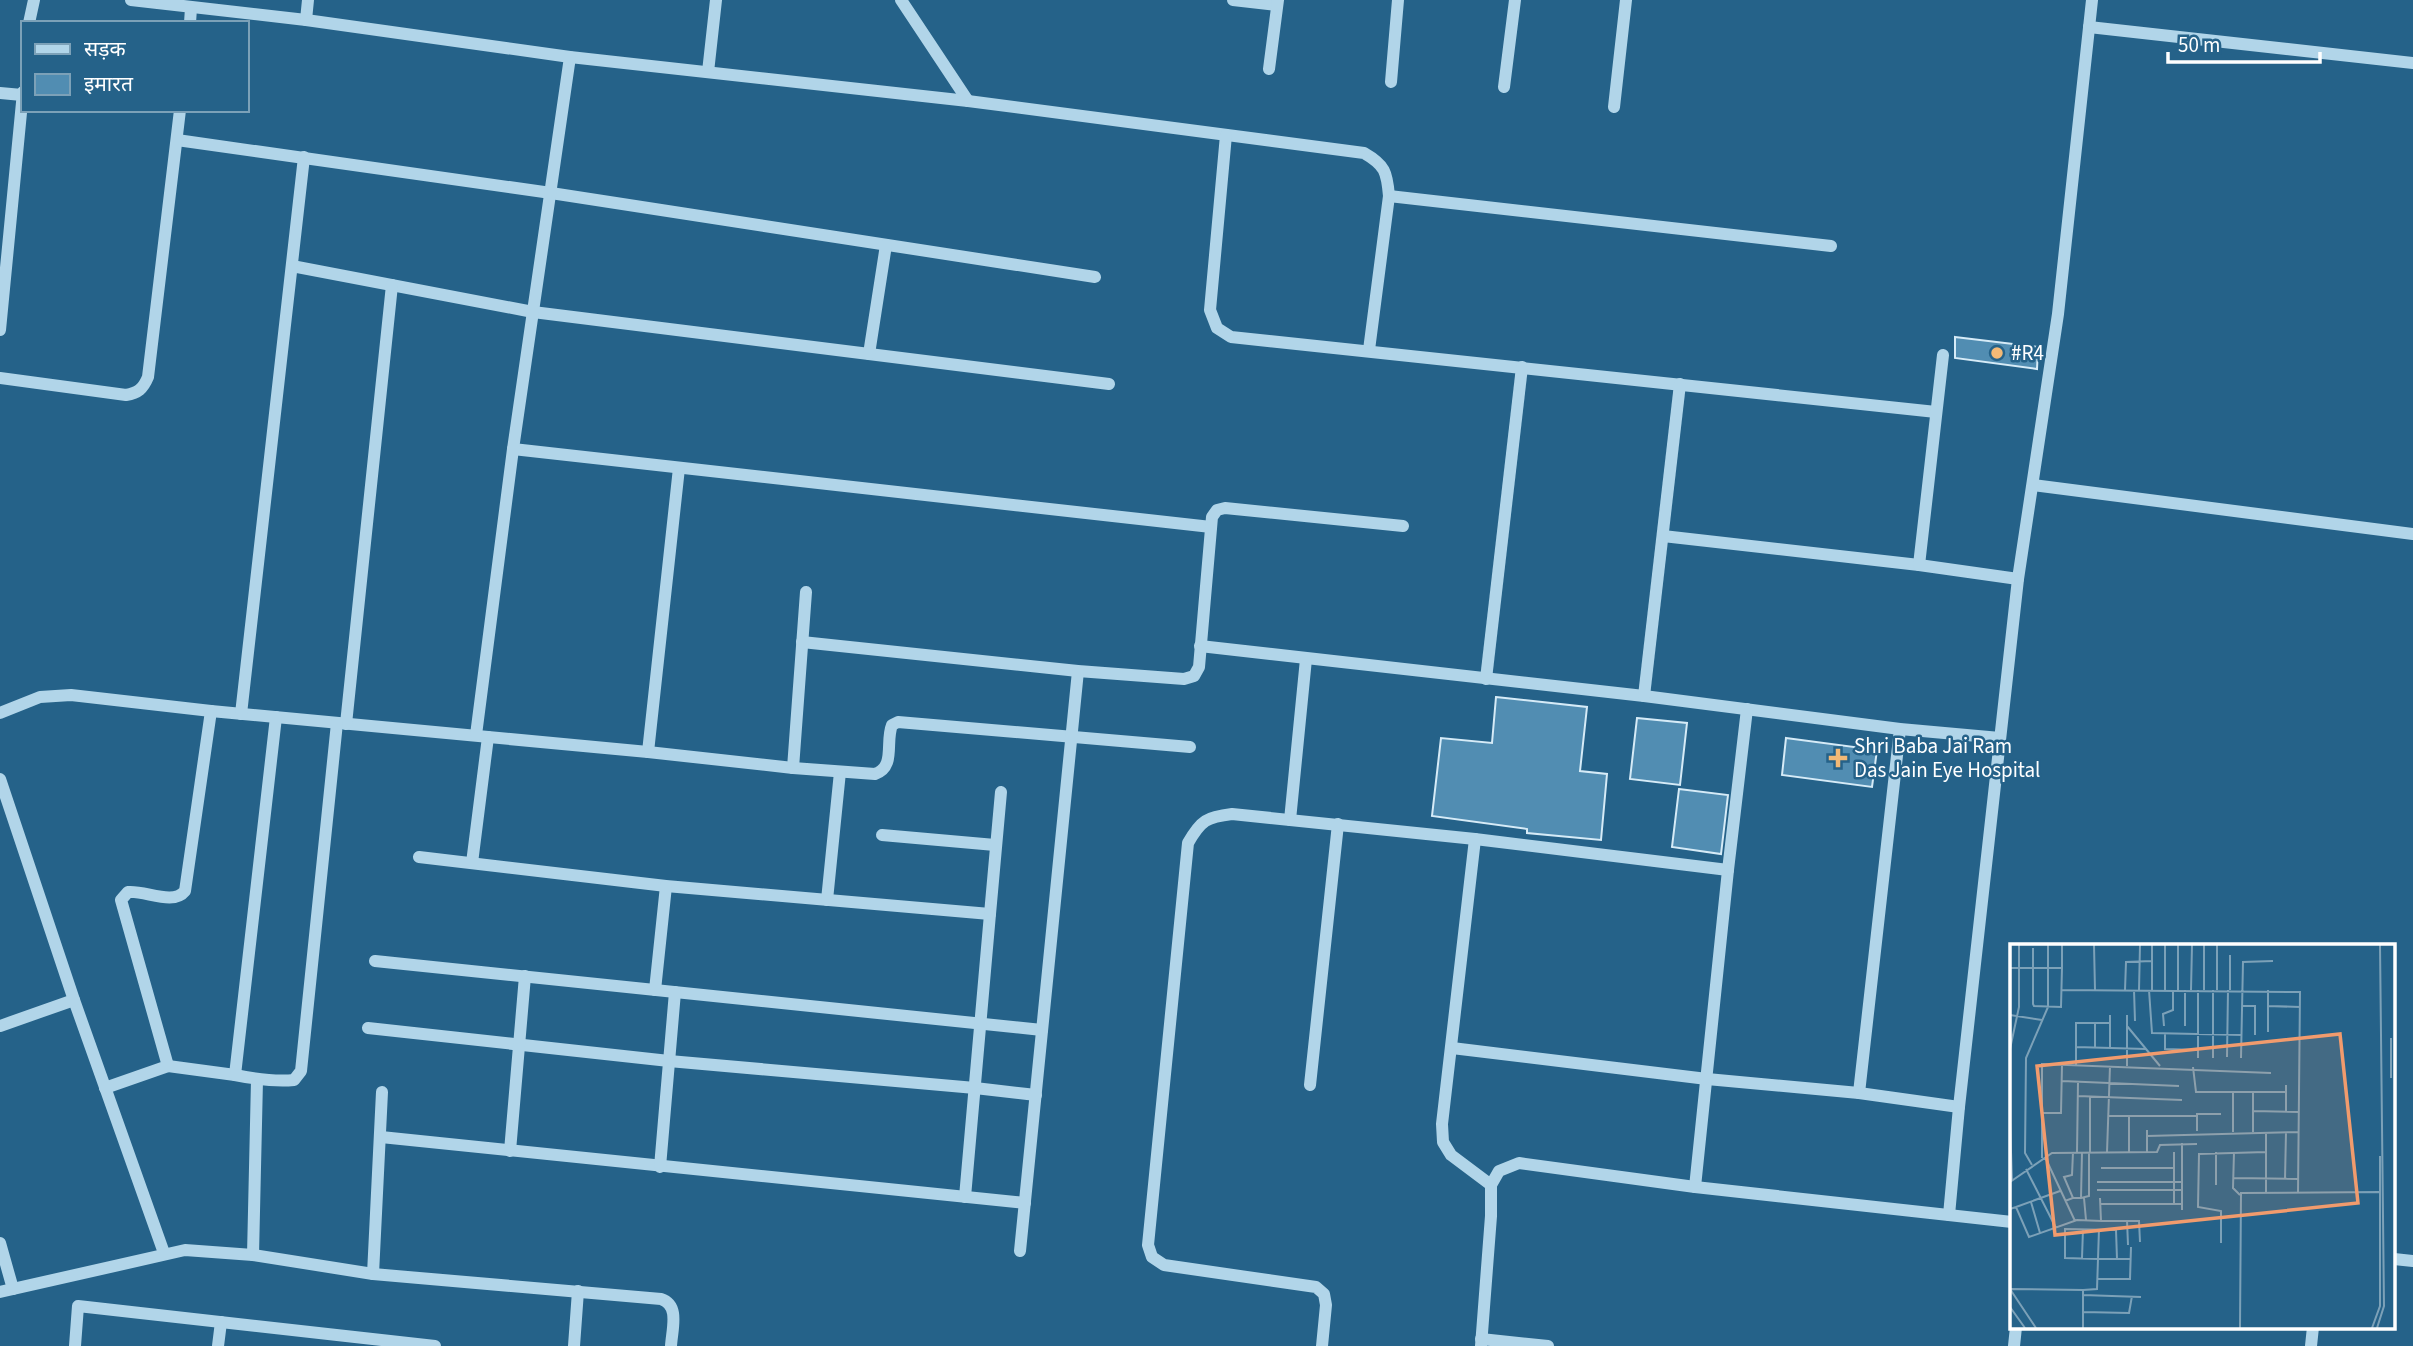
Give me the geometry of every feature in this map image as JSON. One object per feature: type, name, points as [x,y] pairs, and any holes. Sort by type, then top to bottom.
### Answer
[{"type":"street","points":[[29,21],[34,0]]},
{"type":"street","points":[[131,0],[306,20],[570,57],[968,101],[1363,153],[1378,161],[1387,175],[1389,196],[1369,350]]},
{"type":"street","points":[[306,20],[308,0]]},
{"type":"street","points":[[708,72],[716,0]]},
{"type":"street","points":[[901,0],[968,101]]},
{"type":"street","points":[[1233,0],[1277,2],[1269,69]]},
{"type":"street","points":[[1391,82],[1398,0]]},
{"type":"street","points":[[1504,87],[1515,0]]},
{"type":"street","points":[[1614,107],[1626,0]]},
{"type":"street","points":[[1949,1215],[2018,579],[2058,314],[2092,0]]},
{"type":"street","points":[[190,21],[191,8]]},
{"type":"street","points":[[2089,27],[2413,63]]},
{"type":"street","points":[[472,863],[482,736],[513,449],[570,57]]},
{"type":"street","points":[[0,93],[21,94]]},
{"type":"street","points":[[0,330],[21,112]]},
{"type":"street","points":[[0,378],[126,395],[144,388],[148,377],[180,112]]},
{"type":"street","points":[[1226,135],[1210,310],[1217,328],[1231,337],[1936,412]]},
{"type":"street","points":[[177,140],[551,193],[1095,277]]},
{"type":"street","points":[[242,714],[304,157]]},
{"type":"street","points":[[1389,196],[1831,246]]},
{"type":"street","points":[[869,354],[886,245]]},
{"type":"street","points":[[292,266],[533,312],[1109,384]]},
{"type":"street","points":[[105,1088],[168,1066],[257,1080],[294,1080],[301,1070],[392,285]]},
{"type":"street","points":[[1919,565],[1943,355]]},
{"type":"street","points":[[1486,679],[1521,367]]},
{"type":"street","points":[[1644,696],[1680,384]]},
{"type":"street","points":[[513,449],[1211,527]]},
{"type":"street","points":[[648,752],[679,468]]},
{"type":"street","points":[[2033,485],[2413,534]]},
{"type":"street","points":[[802,642],[1077,671],[1184,679],[1194,676],[1199,667],[1212,517],[1217,510],[1225,508],[1403,526]]},
{"type":"street","points":[[1662,536],[2018,579]]},
{"type":"street","points":[[793,768],[806,592]]},
{"type":"street","points":[[1200,646],[1644,696],[1900,729],[2000,738]]},
{"type":"street","points":[[1290,820],[1306,659]]},
{"type":"street","points":[[1020,1251],[1077,671]]},
{"type":"street","points":[[0,713],[40,697],[71,695],[211,711],[874,774],[882,771],[888,764],[890,730],[892,725],[898,722],[1190,747]]},
{"type":"street","points":[[1695,1188],[1728,870],[1748,709]]},
{"type":"street","points":[[168,1066],[121,900],[128,891],[172,898],[185,891],[211,711]]},
{"type":"street","points":[[235,1075],[276,717]]},
{"type":"street","points":[[1859,1093],[1900,729]]},
{"type":"street","points":[[827,900],[840,772]]},
{"type":"street","points":[[0,779],[74,1000],[164,1253]]},
{"type":"street","points":[[965,1197],[1001,792]]},
{"type":"street","points":[[1322,1346],[1326,1305],[1324,1294],[1316,1287],[1164,1265],[1153,1257],[1147,1245],[1188,843],[1198,825],[1213,816],[1232,814],[1475,839],[1728,870]]},
{"type":"street","points":[[1310,1085],[1338,824]]},
{"type":"street","points":[[882,835],[995,845]]},
{"type":"street","points":[[1475,839],[1442,1124],[1443,1142],[1451,1155],[1491,1185]]},
{"type":"street","points":[[419,857],[666,887],[990,914]]},
{"type":"street","points":[[655,990],[666,887]]},
{"type":"street","points":[[376,961],[1042,1030]]},
{"type":"street","points":[[510,1151],[525,976]]},
{"type":"street","points":[[660,1167],[675,992]]},
{"type":"street","points":[[0,1026],[74,1000]]},
{"type":"street","points":[[368,1028],[669,1061],[1036,1095]]},
{"type":"street","points":[[1452,1048],[1707,1079],[1859,1093],[1959,1107]]},
{"type":"street","points":[[253,1255],[257,1080]]},
{"type":"street","points":[[373,1274],[382,1092]]},
{"type":"street","points":[[381,1137],[1025,1203]]},
{"type":"street","points":[[1549,1346],[1481,1342],[1492,1216],[1491,1185],[1499,1171],[1519,1163],[1695,1188],[2010,1222]]},
{"type":"street","points":[[0,1243],[7,1290],[184,1250],[253,1255],[373,1274],[660,1299],[669,1302],[673,1307],[671,1346]]},
{"type":"street","points":[[574,1346],[578,1291]]},
{"type":"street","points":[[75,1346],[78,1306],[221,1322],[347,1341],[435,1346]]},
{"type":"street","points":[[218,1346],[221,1322]]},
{"type":"street","points":[[2014,1346],[2016,1328]]},
{"type":"street","points":[[2311,1346],[2313,1328]]},
{"type":"building","name":"#R4","points":[[1955,337],[2038,347],[2037,369],[1955,358]]},
{"type":"building","points":[[1496,697],[1587,707],[1580,771],[1607,774],[1601,840],[1527,833],[1527,829],[1432,816],[1441,738],[1492,743]]},
{"type":"building","points":[[1637,718],[1687,723],[1680,785],[1630,779]]},
{"type":"building","points":[[1786,738],[1877,750],[1872,787],[1782,775]]},
{"type":"building","points":[[1679,789],[1728,795],[1721,854],[1672,847]]},
{"type":"place","name":"#R4","points":[[1997,353]]},
{"type":"place","name":"Shri Baba Jai Ram Das Jain Eye Hospital","points":[[1838,758]]}]
